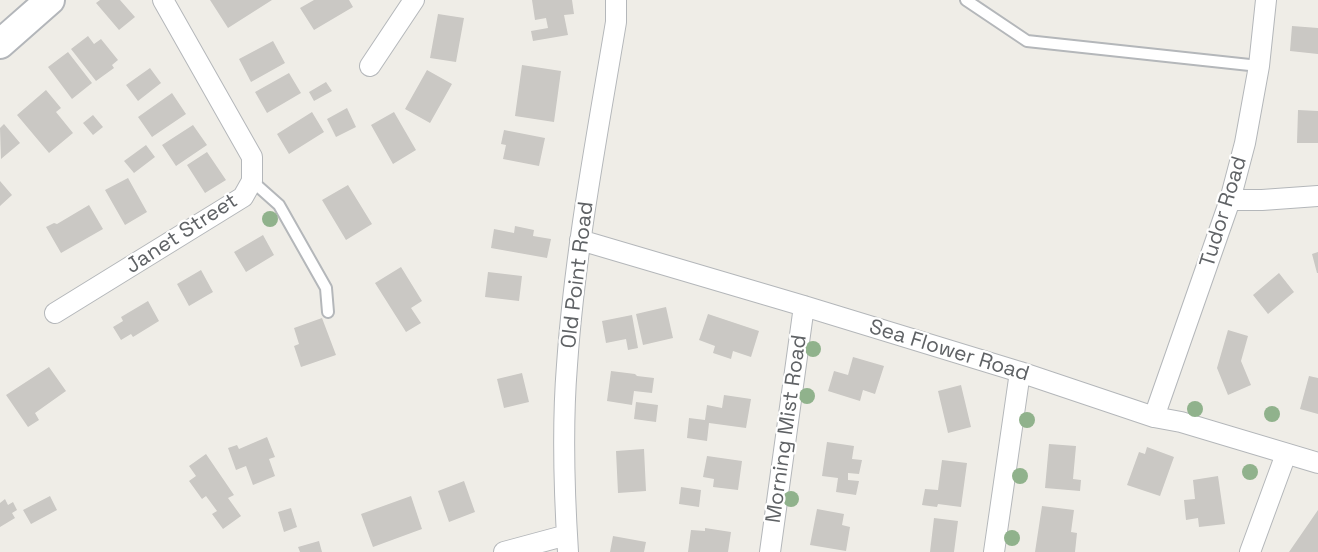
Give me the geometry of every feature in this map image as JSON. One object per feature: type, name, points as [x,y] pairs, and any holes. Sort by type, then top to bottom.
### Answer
[{"type":"street","points":[[0,44],[50,0]]},
{"type":"street","name":"Janet Street","points":[[55,313],[243,197],[252,180],[252,157],[163,0]]},
{"type":"street","points":[[370,66],[414,0]]},
{"type":"street","name":"Old Point Road","points":[[568,543],[564,469],[567,365],[580,240],[616,22],[616,0]]},
{"type":"street","name":"Tudor Road","points":[[1154,417],[1230,200],[1245,142],[1259,66],[1266,0]]},
{"type":"street","points":[[1230,200],[1318,196]]},
{"type":"street","name":"Sea Flower Road","points":[[580,240],[1020,372],[1154,417],[1180,422],[1318,463]]},
{"type":"street","name":"Morning Mist Road","points":[[770,552],[804,306]]},
{"type":"street","points":[[994,552],[1020,372]]},
{"type":"street","points":[[1250,552],[1286,454]]},
{"type":"street","points":[[504,552],[568,543]]},
{"type":"lane","points":[[966,0],[1027,41],[1259,66]]},
{"type":"lane","points":[[252,180],[279,205],[309,257],[326,288],[328,312]]},
{"type":"building","points":[[100,0],[120,0],[135,17],[119,30],[96,3]]},
{"type":"building","points":[[210,0],[272,0],[228,28]]},
{"type":"building","points":[[314,0],[349,0],[353,7],[314,30],[300,8]]},
{"type":"building","points":[[532,0],[572,0],[574,14],[564,15],[568,35],[533,41],[531,31],[548,28],[546,18],[535,20]]},
{"type":"building","points":[[438,14],[464,18],[456,62],[430,58]]},
{"type":"building","points":[[1292,26],[1318,28],[1318,54],[1290,51]]},
{"type":"building","points":[[88,36],[94,44],[101,39],[118,60],[112,65],[114,68],[96,81],[71,49]]},
{"type":"building","points":[[273,41],[285,63],[251,82],[239,59]]},
{"type":"building","points":[[68,52],[92,83],[72,99],[48,67]]},
{"type":"building","points":[[522,65],[561,71],[554,122],[515,116]]},
{"type":"building","points":[[150,68],[161,83],[138,101],[126,85]]},
{"type":"building","points":[[427,70],[452,84],[430,123],[405,109]]},
{"type":"building","points":[[289,73],[301,93],[267,113],[255,92]]},
{"type":"building","points":[[326,82],[332,91],[314,101],[309,92]]},
{"type":"building","points":[[46,90],[61,108],[56,112],[73,133],[49,153],[17,115]]},
{"type":"building","points":[[172,93],[186,114],[152,137],[138,117]]},
{"type":"building","points":[[347,108],[356,127],[336,137],[327,119]]},
{"type":"building","points":[[1298,110],[1318,111],[1318,143],[1297,143]]},
{"type":"building","points":[[312,112],[324,132],[289,154],[277,134]]},
{"type":"building","points":[[394,112],[416,150],[393,164],[371,125]]},
{"type":"building","points":[[93,115],[103,127],[93,135],[83,123]]},
{"type":"building","points":[[4,124],[20,143],[1,159],[0,128]]},
{"type":"building","points":[[193,125],[207,145],[176,166],[162,145]]},
{"type":"building","points":[[504,130],[545,138],[539,166],[503,159],[506,145],[501,144]]},
{"type":"building","points":[[146,145],[155,157],[134,173],[124,161]]},
{"type":"building","points":[[207,152],[226,180],[205,193],[187,165]]},
{"type":"building","points":[[128,178],[147,212],[125,225],[105,190]]},
{"type":"building","points":[[0,181],[12,195],[0,206]]},
{"type":"building","points":[[348,185],[372,224],[346,240],[322,200]]},
{"type":"building","points":[[89,205],[103,229],[61,253],[46,227],[57,224]]},
{"type":"building","points":[[515,226],[534,230],[533,236],[551,239],[547,258],[491,248],[494,229],[514,233]]},
{"type":"building","points":[[263,235],[274,255],[246,272],[234,252]]},
{"type":"building","points":[[1318,252],[1318,273],[1317,273],[1312,254]]},
{"type":"building","points":[[401,267],[422,301],[411,308],[421,323],[406,332],[375,283]]},
{"type":"building","points":[[201,270],[213,292],[189,306],[177,284]]},
{"type":"building","points":[[488,272],[522,276],[519,301],[485,297]]},
{"type":"building","points":[[1279,273],[1294,292],[1268,314],[1253,295]]},
{"type":"building","points":[[148,301],[159,321],[133,337],[131,334],[121,340],[113,327],[123,321],[121,317]]},
{"type":"building","points":[[666,307],[673,338],[643,345],[636,314]]},
{"type":"building","points":[[708,314],[759,331],[751,357],[733,351],[731,359],[713,353],[715,346],[699,340]]},
{"type":"building","points":[[632,315],[638,348],[628,350],[626,339],[606,343],[602,321]]},
{"type":"building","points":[[322,318],[336,355],[301,367],[294,346],[299,344],[294,328]]},
{"type":"building","points":[[1228,330],[1248,336],[1241,361],[1251,385],[1228,395],[1217,368]]},
{"type":"building","points":[[853,357],[884,366],[875,394],[863,390],[860,401],[828,391],[834,371],[848,375]]},
{"type":"building","points":[[49,367],[66,391],[35,413],[39,420],[28,427],[6,395]]},
{"type":"building","points":[[611,371],[654,378],[652,393],[634,391],[632,405],[607,401]]},
{"type":"building","points":[[522,373],[529,402],[504,408],[497,379]]},
{"type":"building","points":[[1309,376],[1318,378],[1318,414],[1300,409]]},
{"type":"building","points":[[961,385],[971,427],[948,433],[938,391]]},
{"type":"building","points":[[724,395],[751,399],[746,428],[709,423],[707,441],[687,438],[689,418],[705,420],[707,405],[722,408]]},
{"type":"building","points":[[636,402],[658,405],[656,422],[634,419]]},
{"type":"building","points":[[267,437],[275,457],[269,459],[275,476],[253,485],[246,466],[236,470],[228,448],[237,445],[239,449]]},
{"type":"building","points":[[827,442],[854,446],[852,459],[862,460],[859,474],[848,473],[848,480],[859,481],[856,495],[836,492],[838,478],[822,476]]},
{"type":"building","points":[[1049,444],[1076,446],[1073,479],[1081,480],[1080,491],[1045,488]]},
{"type":"building","points":[[1147,447],[1174,457],[1160,496],[1127,485],[1139,452],[1145,454]]},
{"type":"building","points":[[644,449],[646,491],[618,493],[616,451]]},
{"type":"building","points":[[206,454],[234,495],[228,498],[241,516],[223,529],[212,514],[217,511],[206,496],[202,499],[189,481],[196,476],[189,466]]},
{"type":"building","points":[[707,456],[742,461],[738,490],[713,487],[714,479],[703,477]]},
{"type":"building","points":[[942,460],[967,463],[961,507],[938,504],[937,507],[922,505],[925,489],[938,490]]},
{"type":"building","points":[[1218,476],[1225,524],[1199,527],[1198,518],[1186,520],[1184,500],[1195,499],[1193,480]]},
{"type":"building","points":[[464,481],[475,512],[449,522],[438,491]]},
{"type":"building","points":[[681,487],[701,490],[699,507],[679,504]]},
{"type":"building","points":[[50,496],[57,510],[31,524],[23,510]]},
{"type":"building","points":[[411,496],[422,529],[373,547],[361,514]]},
{"type":"building","points":[[5,499],[8,505],[13,502],[17,510],[12,513],[15,518],[0,527],[0,503]]},
{"type":"building","points":[[1042,506],[1074,510],[1071,532],[1077,533],[1075,552],[1035,552]]},
{"type":"building","points":[[291,508],[297,527],[284,532],[278,512]]},
{"type":"building","points":[[817,509],[844,514],[842,525],[850,527],[846,551],[810,545]]},
{"type":"building","points":[[1318,510],[1318,552],[1289,552]]},
{"type":"building","points":[[934,518],[958,521],[954,552],[930,552]]},
{"type":"building","points":[[705,528],[731,532],[728,552],[688,552],[691,530],[705,531]]},
{"type":"building","points":[[613,536],[646,542],[644,552],[610,552]]},
{"type":"building","points":[[319,541],[322,552],[300,552],[298,547]]}]
